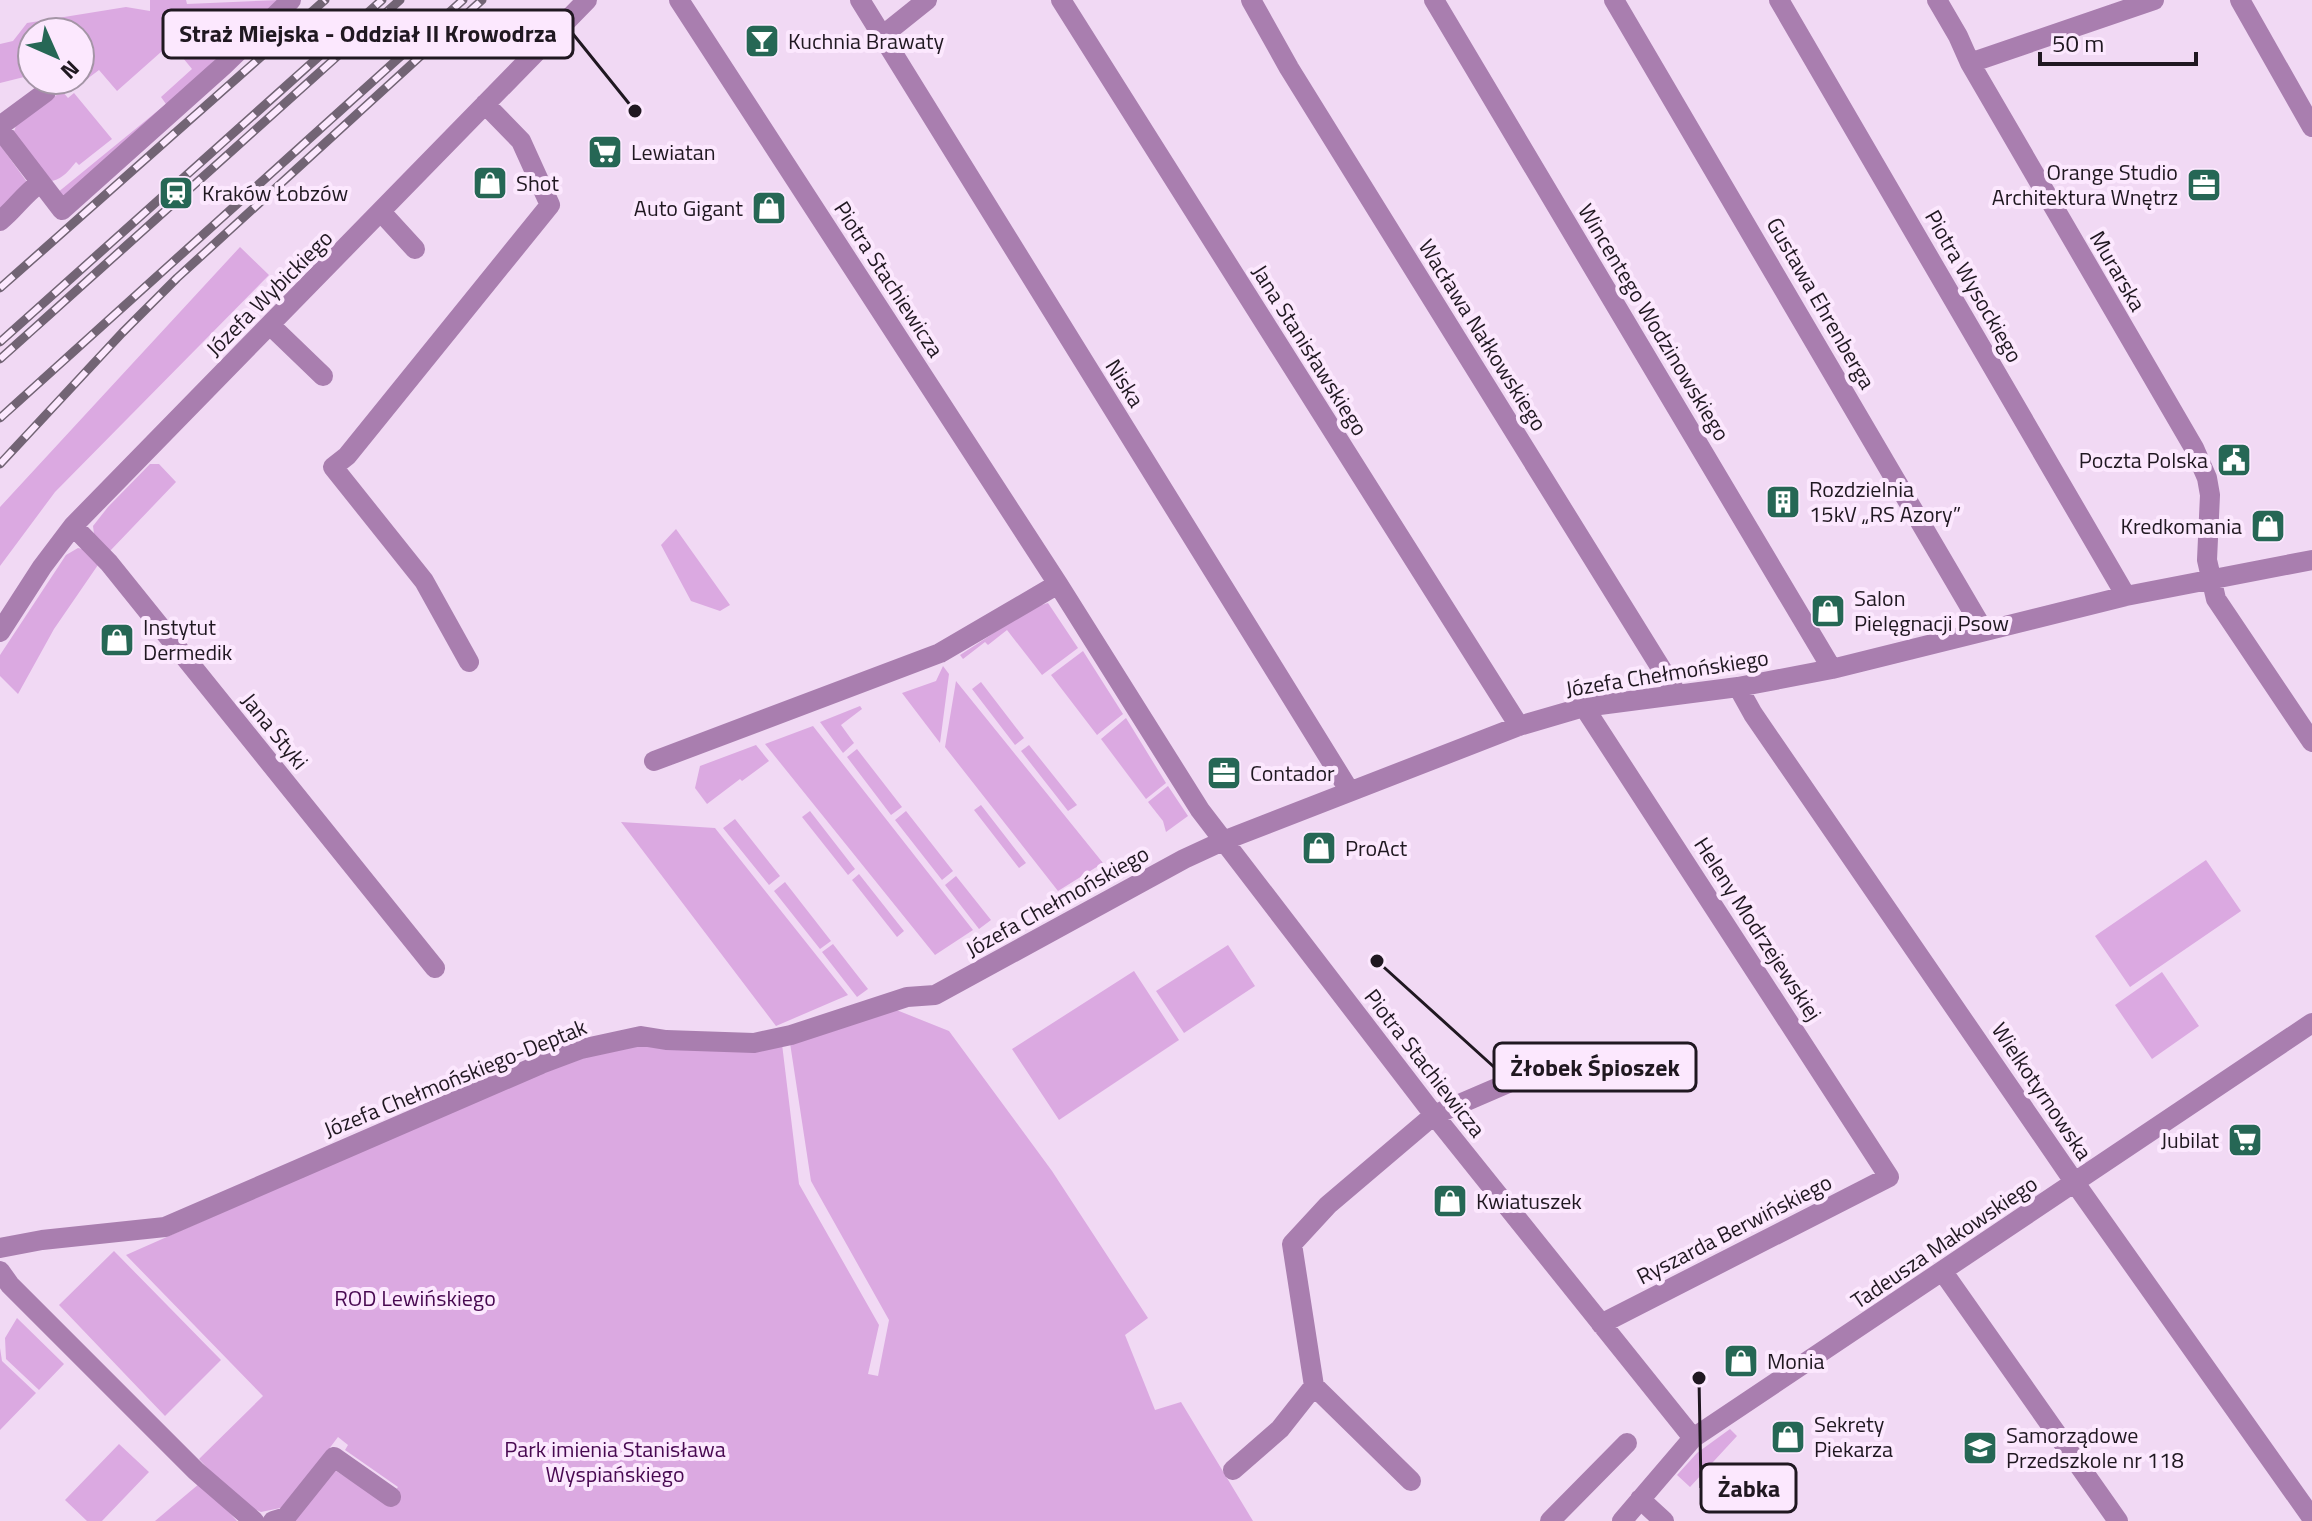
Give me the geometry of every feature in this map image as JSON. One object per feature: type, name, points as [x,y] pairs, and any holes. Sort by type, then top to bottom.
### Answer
[{"type":"street","points":[[41,96],[0,128],[62,210],[223,66],[291,0]]},
{"type":"street","name":"Józefa Wybickiego","points":[[0,632],[73,526],[587,0]]},
{"type":"street","name":"Piotra Stachiewicza","points":[[679,0],[1223,841],[1434,1115],[1693,1438]]},
{"type":"street","name":"Niska","points":[[860,0],[1349,790]]},
{"type":"street","points":[[882,36],[927,0]]},
{"type":"street","name":"Jana Stanisławskiego","points":[[1062,0],[1519,726]]},
{"type":"street","name":"Wacława Nałkowskiego","points":[[1251,0],[1297,81],[1677,694]]},
{"type":"street","name":"Wincentego Wodzinowskiego","points":[[1434,0],[1832,669]]},
{"type":"street","name":"Gustawa Ehrenberga","points":[[1614,0],[1984,631]]},
{"type":"street","name":"Piotra Wysockiego","points":[[1779,0],[2126,596]]},
{"type":"street","name":"Murarska","points":[[1937,0],[1970,63],[2194,448],[2207,478],[2210,495],[2207,560],[2216,599],[2312,742]]},
{"type":"street","points":[[1970,63],[2154,0]]},
{"type":"street","points":[[2240,0],[2312,127]]},
{"type":"street","points":[[469,662],[424,581],[333,467],[347,456],[550,205],[521,141],[485,104]]},
{"type":"street","points":[[0,221],[11,212],[23,194],[40,183]]},
{"type":"street","points":[[382,213],[415,249]]},
{"type":"street","points":[[270,325],[323,376]]},
{"type":"street","name":"Jana Styki","points":[[73,526],[109,563],[435,968]]},
{"type":"street","name":"Józefa Chełmońskiego","points":[[935,995],[1184,859],[1223,841],[1519,726],[1584,707],[1738,687],[1832,669],[2126,596],[2312,560]]},
{"type":"street","points":[[654,761],[940,653],[1058,584]]},
{"type":"street","name":"Wielkotyrnowska","points":[[1738,687],[1753,714],[2075,1183],[2312,1518]]},
{"type":"street","name":"Heleny Modrzejewskiej","points":[[1584,707],[1889,1177]]},
{"type":"street","name":"Józefa Chełmońskiego-Deptak","points":[[0,1248],[42,1240],[165,1227],[541,1064],[615,1040],[641,1036],[666,1040],[754,1043],[791,1035],[907,997],[935,995]]},
{"type":"street","name":"Tadeusza Makowskiego","points":[[1622,1521],[1693,1438],[2312,1023]]},
{"type":"street","points":[[1411,1481],[1314,1386],[1292,1244],[1328,1205],[1434,1115],[1557,1062]]},
{"type":"street","name":"Ryszarda Berwińskiego","points":[[1601,1324],[1776,1229],[1889,1177]]},
{"type":"street","points":[[0,1271],[21,1296],[196,1471],[254,1521]]},
{"type":"street","points":[[1943,1272],[2118,1521]]},
{"type":"street","points":[[1233,1470],[1280,1429],[1314,1386]]},
{"type":"street","points":[[1550,1521],[1627,1443]]},
{"type":"street","points":[[273,1521],[286,1517],[334,1457],[391,1497]]},
{"type":"street","points":[[1640,1499],[1664,1521]]},
{"type":"green space","points":[[150,0],[186,0],[187,4],[280,0],[260,20],[251,22],[205,70],[65,197],[57,193],[166,104],[161,97],[192,69],[174,47],[164,55],[161,52],[117,91],[99,70],[96,72],[96,16],[70,16],[126,7],[150,11]]},
{"type":"green space","points":[[16,37],[16,79],[0,83],[0,44]]},
{"type":"green space","points":[[55,96],[76,96],[112,139],[52,181],[13,134],[16,126]]},
{"type":"green space","points":[[0,145],[27,182],[0,210]]},
{"type":"green space","points":[[240,247],[269,275],[55,492],[0,566],[0,507]]},
{"type":"green space","points":[[150,464],[159,464],[176,482],[110,551],[94,534],[93,526]]},
{"type":"green space","points":[[676,529],[730,605],[720,611],[691,601],[661,545]]},
{"type":"green space","points":[[78,548],[87,550],[100,562],[54,629],[18,694],[0,676],[0,655],[66,555]]},
{"type":"green space","points":[[1048,603],[1078,648],[1042,675],[1007,630],[963,659],[960,655],[1032,608]]},
{"type":"green space","points":[[1083,651],[1123,714],[1097,735],[1051,675]]},
{"type":"green space","points":[[943,666],[949,674],[940,743],[902,693],[936,681]]},
{"type":"green space","points":[[956,681],[1103,863],[1058,891],[945,747]]},
{"type":"green space","points":[[981,682],[1024,738],[1015,745],[972,689]]},
{"type":"green space","points":[[860,706],[862,709],[841,725],[854,743],[843,753],[820,722]]},
{"type":"green space","points":[[1126,718],[1166,783],[1146,799],[1101,739]]},
{"type":"green space","points":[[813,726],[973,930],[935,955],[765,744]]},
{"type":"green space","points":[[756,745],[769,761],[707,804],[695,788],[700,766]]},
{"type":"green space","points":[[1029,745],[1077,805],[1068,811],[1021,751]]},
{"type":"green space","points":[[857,749],[902,807],[891,815],[847,757]]},
{"type":"green space","points":[[1168,786],[1188,816],[1166,832],[1163,821],[1148,802]]},
{"type":"green space","points":[[981,805],[1026,863],[1019,868],[974,810]]},
{"type":"green space","points":[[810,811],[855,869],[848,875],[802,817]]},
{"type":"green space","points":[[906,811],[953,871],[942,880],[895,820]]},
{"type":"green space","points":[[735,819],[780,876],[769,885],[723,828]]},
{"type":"green space","points":[[621,822],[715,828],[848,995],[776,1026]]},
{"type":"green space","points":[[2206,860],[2241,911],[2130,987],[2095,936]]},
{"type":"green space","points":[[859,874],[904,931],[897,937],[852,880]]},
{"type":"green space","points":[[956,876],[991,920],[979,929],[945,885]]},
{"type":"green space","points":[[785,882],[831,941],[820,949],[774,891]]},
{"type":"green space","points":[[833,944],[868,989],[857,997],[822,952]]},
{"type":"green space","points":[[1228,945],[1255,986],[1184,1033],[1156,991]]},
{"type":"green space","points":[[1134,971],[1179,1040],[1059,1120],[1012,1049]]},
{"type":"green space","points":[[2162,972],[2199,1026],[2152,1059],[2115,1005]]},
{"type":"green space","points":[[894,1009],[949,1031],[1052,1171],[1148,1318],[1125,1335],[1155,1410],[1181,1402],[1253,1521],[292,1521],[333,1469],[386,1503],[398,1487],[345,1450],[348,1445],[338,1437],[285,1507],[261,1512],[207,1488],[237,1521],[155,1521],[212,1473],[199,1459],[263,1396],[126,1255],[544,1070],[616,1048],[782,1044],[799,1184],[879,1325],[868,1374],[878,1376],[889,1320],[811,1181],[790,1043]]},
{"type":"green space","points":[[114,1251],[221,1360],[165,1416],[59,1305]]},
{"type":"green space","points":[[17,1318],[64,1364],[39,1390],[6,1359],[5,1338]]},
{"type":"green space","points":[[0,1348],[2,1361],[36,1393],[0,1430]]},
{"type":"green space","points":[[1730,1429],[1737,1436],[1690,1487],[1677,1475],[1697,1453]]},
{"type":"green space","points":[[119,1444],[149,1472],[102,1521],[87,1521],[65,1500]]},
{"type":"railway","points":[[0,288],[325,0]]},
{"type":"railway","points":[[0,342],[382,0]]},
{"type":"railway","points":[[0,359],[400,0]]},
{"type":"railway","points":[[0,418],[463,0]]},
{"type":"railway","points":[[0,464],[177,278],[482,0]]},
{"type":"place","name":"Kuchnia Brawaty","points":[[762,41]]},
{"type":"place","name":"Straż Miejska - Oddział II Krowodrza","points":[[635,111]]},
{"type":"place","name":"Lewiatan","points":[[605,152]]},
{"type":"place","name":"Shot","points":[[490,183]]},
{"type":"place","name":"Orange Studio Architektura Wnętrz","points":[[2204,185]]},
{"type":"place","name":"Kraków Łobzów","points":[[176,193]]},
{"type":"place","name":"Auto Gigant","points":[[769,208]]},
{"type":"place","name":"Poczta Polska","points":[[2234,460]]},
{"type":"place","name":"Rozdzielnia 15kV „RS Azory”","points":[[1783,502]]},
{"type":"place","name":"Kredkomania","points":[[2268,526]]},
{"type":"place","name":"Salon Pielęgnacji Psow","points":[[1828,611]]},
{"type":"place","name":"Instytut Dermedik","points":[[117,640]]},
{"type":"place","name":"Contador","points":[[1224,773]]},
{"type":"place","name":"ProAct","points":[[1319,848]]},
{"type":"place","name":"Żłobek Śpioszek","points":[[1377,961]]},
{"type":"place","name":"Jubilat","points":[[2245,1140]]},
{"type":"place","name":"Kwiatuszek","points":[[1450,1201]]},
{"type":"place","name":"Monia","points":[[1741,1361]]},
{"type":"place","name":"Żabka","points":[[1699,1378]]},
{"type":"place","name":"Sekrety Piekarza","points":[[1788,1437]]},
{"type":"place","name":"Samorządowe Przedszkole nr 118","points":[[1980,1448]]},
{"type":"park label","name":"ROD Lewińskiego","points":[[415,1298]]},
{"type":"park label","name":"Park imienia Stanisława Wyspiańskiego","points":[[615,1462]]}]
